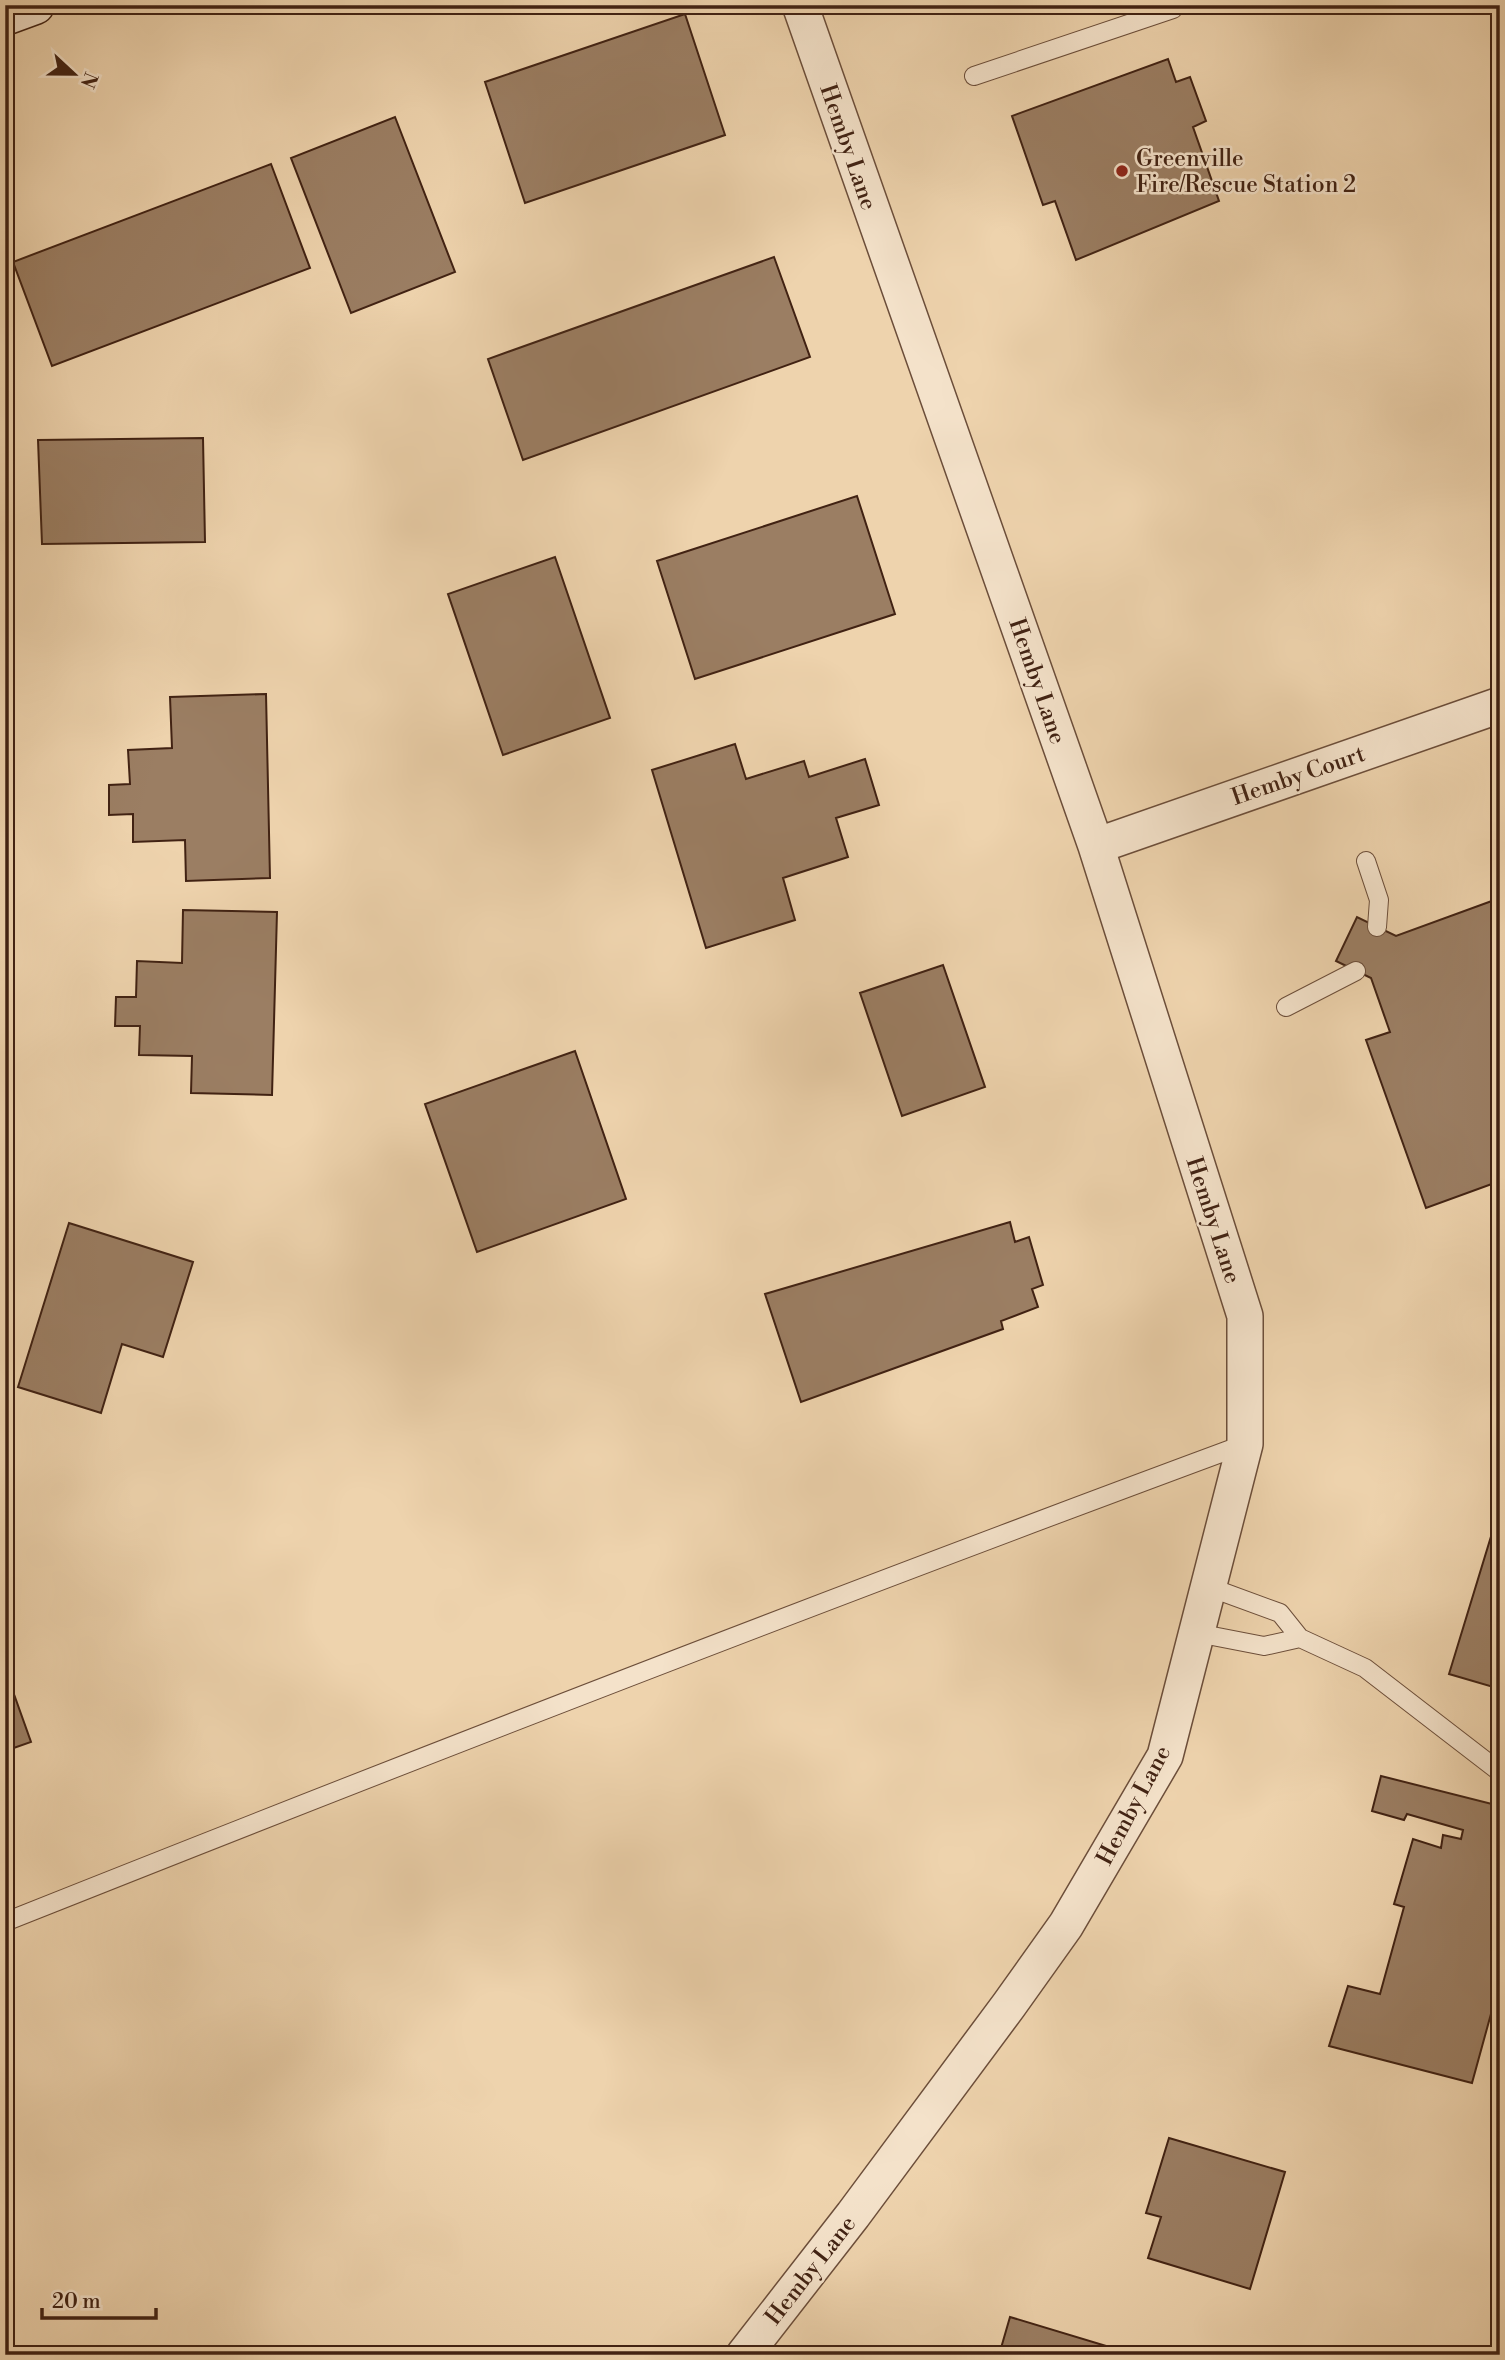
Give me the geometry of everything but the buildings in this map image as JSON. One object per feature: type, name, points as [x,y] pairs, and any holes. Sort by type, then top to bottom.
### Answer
[{"type":"main road","points":[[5,16],[35,5]]},
{"type":"street","name":"Hemby Lane","points":[[744,2355],[853,2215],[1066,1925],[1165,1756],[1245,1444],[1245,1316],[1096,846],[800,5]]},
{"type":"street","name":"Hemby Court","points":[[1096,846],[1500,705]]},
{"type":"lane","points":[[974,76],[1173,9],[1176,5]]},
{"type":"lane","points":[[1366,861],[1379,900],[1377,927]]},
{"type":"lane","points":[[1286,1007],[1356,971]]},
{"type":"lane","points":[[5,1922],[423,1756],[1245,1444]]},
{"type":"lane","points":[[1209,1587],[1280,1614],[1300,1638],[1365,1668],[1500,1772]]},
{"type":"lane","points":[[1197,1633],[1265,1646],[1300,1638]]},
{"type":"place","name":"Greenville Fire/Rescue Station 2","points":[[1122,171]]}]
